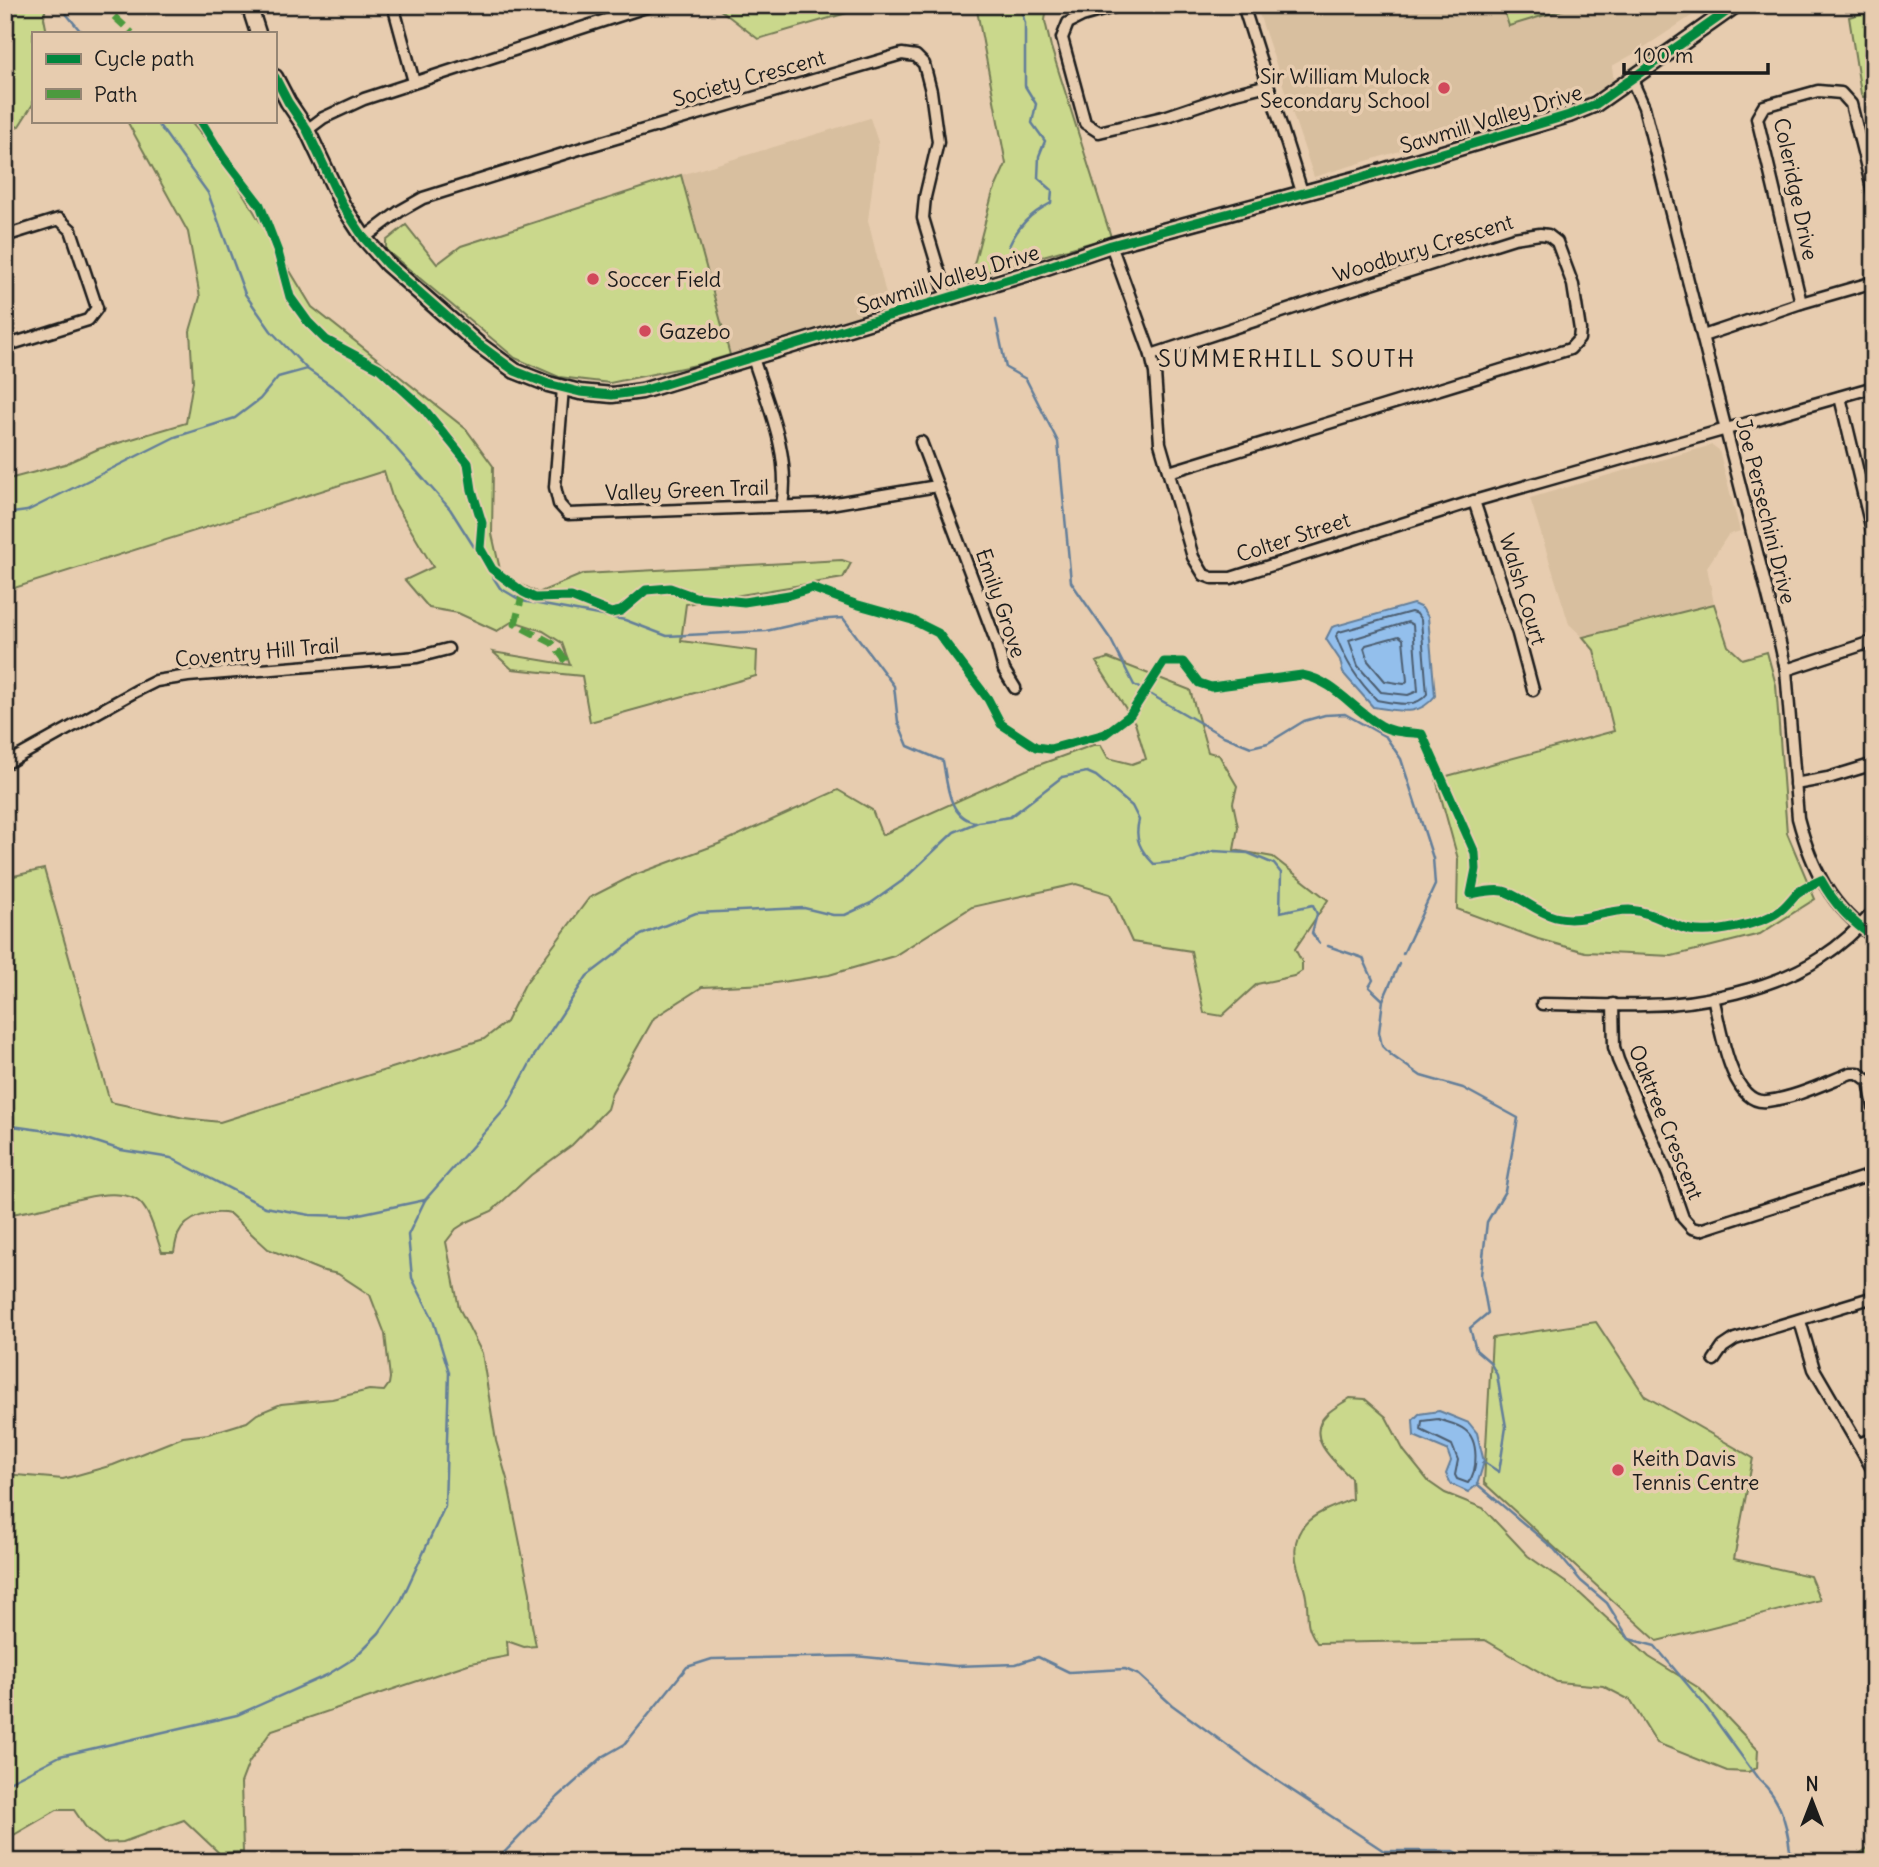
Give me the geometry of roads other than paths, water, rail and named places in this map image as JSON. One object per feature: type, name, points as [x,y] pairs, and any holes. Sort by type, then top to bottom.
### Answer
[{"type":"street","points":[[248,5],[258,32]]},
{"type":"street","points":[[393,5],[414,82]]},
{"type":"street","points":[[307,130],[342,109],[414,82],[652,5]]},
{"type":"street","points":[[1121,5],[1082,16],[1068,23],[1062,38],[1085,123],[1099,132],[1167,116],[1268,85]]},
{"type":"street","points":[[1244,5],[1302,192]]},
{"type":"street","name":"Sawmill Valley Drive","points":[[276,79],[307,130],[343,206],[364,239],[387,264],[487,351],[515,371],[563,388],[612,395],[642,391],[1111,245],[1359,178],[1569,115],[1596,104],[1736,5]]},
{"type":"street","name":"Society Crescent","points":[[364,239],[400,211],[423,198],[902,54],[916,56],[924,64],[931,91],[938,142],[925,197],[923,218],[947,298]]},
{"type":"street","name":"Joe Persechini Drive","points":[[1631,78],[1644,107],[1786,670],[1798,818],[1814,868],[1840,909],[1874,937]]},
{"type":"street","name":"Coleridge Drive","points":[[1801,303],[1757,118],[1764,106],[1818,91],[1842,93],[1851,104],[1874,196]]},
{"type":"street","points":[[5,236],[59,219],[71,230],[97,308],[88,320],[5,346]]},
{"type":"street","name":"Woodbury Crescent","points":[[1151,355],[1399,274],[1514,239],[1540,234],[1548,235],[1557,242],[1573,285],[1580,330],[1579,339],[1570,349],[1169,472]]},
{"type":"street","name":"Colter Street","points":[[1111,245],[1151,355],[1155,373],[1160,443],[1193,557],[1204,575],[1212,578],[1231,578],[1474,501],[1874,387]]},
{"type":"street","points":[[1703,336],[1874,282]]},
{"type":"street","points":[[753,358],[778,436],[784,466],[782,506]]},
{"type":"street","name":"Valley Green Trail","points":[[563,388],[555,487],[559,504],[568,514],[824,505],[936,486]]},
{"type":"street","points":[[1840,397],[1874,539]]},
{"type":"street","points":[[920,442],[936,486]]},
{"type":"street","name":"Emily Grove","points":[[936,486],[997,644],[1002,667],[1015,688]]},
{"type":"street","name":"Walsh Court","points":[[1474,501],[1514,621],[1533,690]]},
{"type":"street","points":[[1786,670],[1874,640]]},
{"type":"street","name":"Coventry Hill Trail","points":[[5,764],[156,681],[417,657],[448,649]]},
{"type":"street","points":[[1795,784],[1828,778],[1874,764]]},
{"type":"street","points":[[1542,1004],[1656,1005],[1713,998],[1776,980],[1799,970],[1822,957],[1874,911]]},
{"type":"street","points":[[1713,998],[1733,1073],[1743,1092],[1751,1098],[1769,1101],[1851,1073],[1858,1073],[1869,1081],[1874,1107]]},
{"type":"street","name":"Oaktree Crescent","points":[[1613,1004],[1614,1047],[1668,1175],[1683,1218],[1692,1228],[1700,1230],[1874,1174]]},
{"type":"street","points":[[1714,1360],[1720,1350],[1735,1339],[1874,1297]]},
{"type":"street","points":[[1800,1321],[1814,1368],[1874,1472]]},
{"type":"street","points":[[1858,1444],[1874,1439]]},
{"type":"water","points":[[1413,604],[1422,608],[1428,617],[1435,696],[1415,710],[1399,711],[1373,707],[1343,673],[1340,660],[1326,639],[1332,627]]},
{"type":"water","points":[[1439,1411],[1469,1423],[1477,1433],[1484,1462],[1477,1485],[1468,1492],[1451,1484],[1446,1474],[1451,1461],[1447,1450],[1414,1436],[1413,1420],[1419,1414]]},
{"type":"waterway","points":[[59,5],[81,32]]},
{"type":"waterway","points":[[1009,246],[1026,221],[1051,203],[1052,190],[1038,178],[1039,156],[1045,141],[1032,123],[1036,104],[1025,86],[1025,23],[1020,5]]},
{"type":"waterway","points":[[157,122],[208,193],[245,294],[271,331],[307,369],[339,391],[389,440],[450,509],[500,588],[522,601],[625,620],[667,636],[766,631],[815,620],[843,618],[894,686],[898,722],[908,746],[943,761],[954,806],[959,814],[975,822]]},
{"type":"waterway","points":[[996,320],[1006,368],[1026,379],[1058,442],[1071,582],[1111,640],[1134,685],[1141,689]]},
{"type":"waterway","points":[[5,514],[27,511],[175,437],[235,418],[260,399],[278,377],[307,369]]},
{"type":"waterway","points":[[1150,694],[1221,735],[1251,747],[1268,743],[1304,721],[1325,715],[1345,714],[1386,737],[1401,759],[1433,858],[1435,885],[1403,954]]},
{"type":"waterway","points":[[5,1784],[60,1756],[237,1715],[327,1675],[353,1659],[379,1633],[401,1601],[445,1506],[449,1372],[432,1317],[412,1278],[408,1235],[425,1200],[506,1108],[534,1056],[587,976],[641,935],[696,913],[804,908],[845,915],[871,903],[902,881],[954,832],[978,822],[1010,817],[1062,777],[1087,772],[1096,776],[1132,806],[1139,820],[1139,844],[1154,864],[1184,861],[1214,851],[1248,853],[1274,864],[1281,873],[1280,912],[1313,905],[1317,914],[1312,933],[1319,943]]},
{"type":"waterway","points":[[1328,946],[1363,958],[1373,980],[1369,987],[1383,1000]]},
{"type":"waterway","points":[[1399,964],[1383,1000],[1379,1032],[1382,1046],[1421,1076],[1463,1088],[1518,1118],[1505,1191],[1487,1222],[1481,1275],[1488,1313],[1470,1328],[1476,1350],[1490,1362],[1497,1375],[1506,1427],[1499,1472],[1482,1463]]},
{"type":"waterway","points":[[5,1125],[75,1135],[121,1150],[171,1158],[265,1207],[310,1215],[350,1216],[425,1200]]},
{"type":"waterway","points":[[1477,1484],[1554,1549],[1581,1581],[1607,1603],[1629,1639],[1655,1646],[1703,1703],[1774,1797],[1786,1828],[1791,1862]]},
{"type":"waterway","points":[[495,1862],[558,1797],[604,1756],[625,1744],[687,1667],[712,1659],[855,1656],[956,1666],[1016,1664],[1038,1657],[1069,1672],[1125,1669],[1139,1675],[1172,1705],[1261,1770],[1384,1851],[1454,1851],[1475,1862]]},
{"type":"waterway","points":[[1674,1862],[1693,1862]]},
{"type":"place","name":"Sir William Mulock Secondary School","points":[[1444,88]]},
{"type":"place","name":"Soccer Field","points":[[593,279]]},
{"type":"place","name":"Gazebo","points":[[645,331]]},
{"type":"place","name":"Keith Davis Tennis Centre","points":[[1618,1470]]},
{"type":"district","name":"SUMMERHILL SOUTH","points":[[1287,358]]}]
